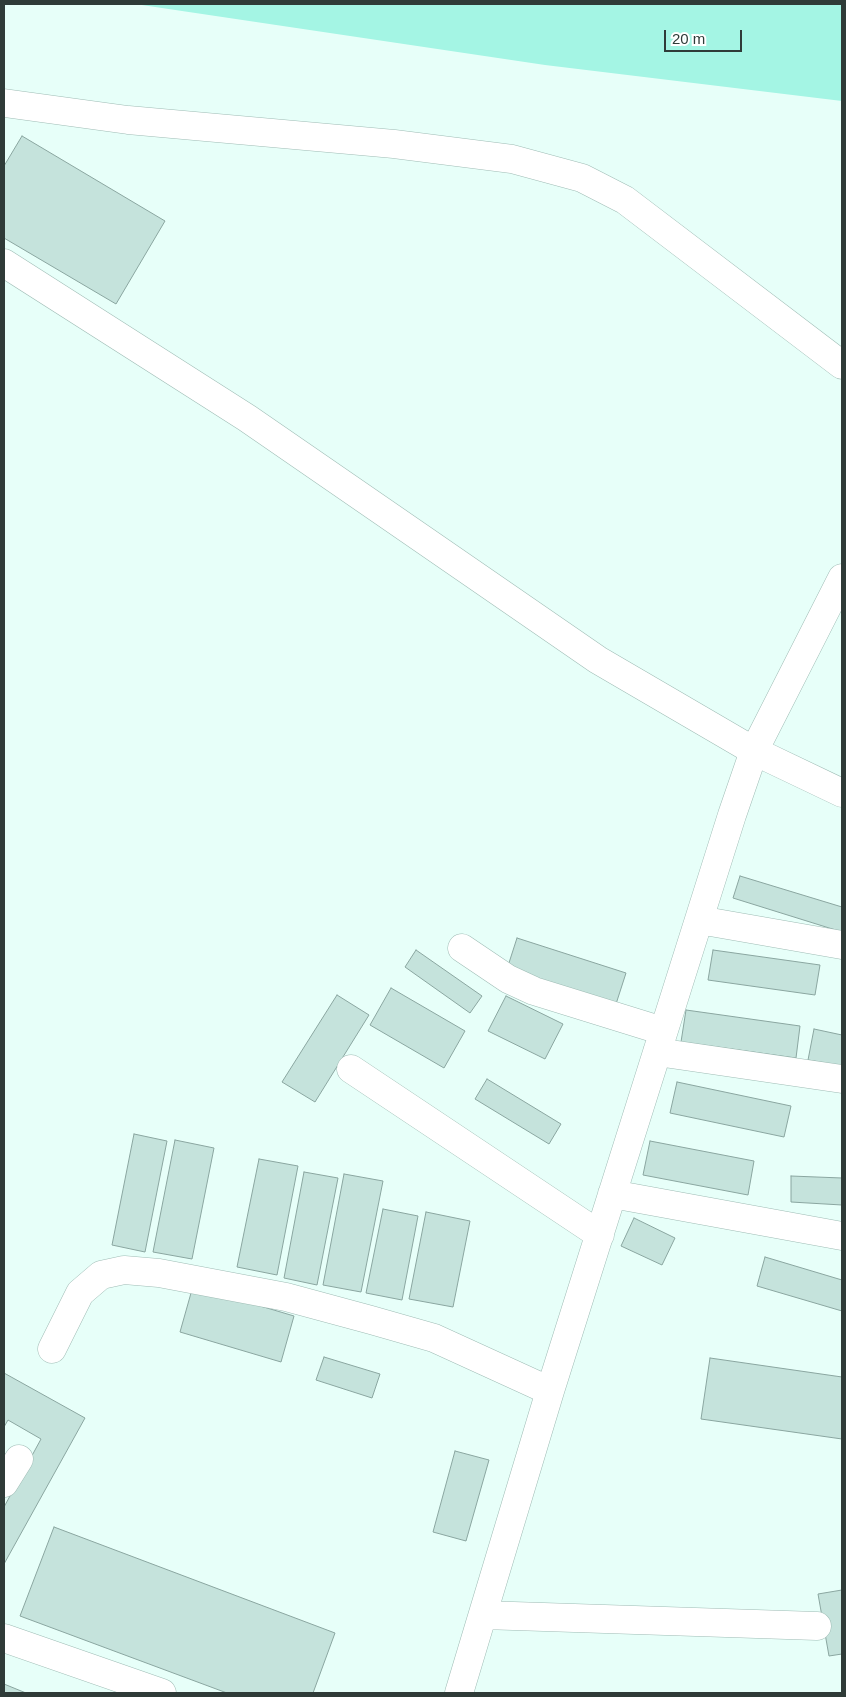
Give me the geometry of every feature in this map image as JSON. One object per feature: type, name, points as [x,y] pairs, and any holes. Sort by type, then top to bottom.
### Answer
[{"type":"lane","points":[[4,103],[128,120],[394,144],[512,159],[582,178],[625,200],[842,365]]},
{"type":"lane","points":[[4,263],[247,418],[598,660],[754,751],[842,793]]},
{"type":"lane","points":[[459,1693],[550,1391],[754,751],[842,578]]},
{"type":"lane","points":[[699,920],[842,945]]},
{"type":"lane","points":[[462,948],[508,979],[660,1042],[842,1079]]},
{"type":"lane","points":[[350,1069],[600,1235]]},
{"type":"lane","points":[[612,1194],[842,1236]]},
{"type":"lane","points":[[52,1349],[80,1293],[101,1275],[124,1270],[159,1273],[286,1297],[371,1320],[434,1338],[550,1391]]},
{"type":"lane","points":[[4,1483],[19,1460]]},
{"type":"lane","points":[[482,1615],[817,1626]]},
{"type":"lane","points":[[4,1638],[162,1693]]},
{"type":"green space","points":[[135,4],[842,4],[842,101],[545,65]]},
{"type":"building","points":[[22,136],[165,221],[116,304],[4,238],[4,166]]},
{"type":"building","points":[[740,876],[842,907],[842,932],[733,898]]},
{"type":"building","points":[[517,938],[626,973],[616,1004],[507,969]]},
{"type":"building","points":[[416,950],[482,996],[470,1013],[405,967]]},
{"type":"building","points":[[713,950],[820,965],[815,995],[708,980]]},
{"type":"building","points":[[391,988],[465,1031],[444,1068],[370,1025]]},
{"type":"building","points":[[337,995],[369,1015],[315,1102],[282,1082]]},
{"type":"building","points":[[506,996],[563,1024],[545,1059],[488,1031]]},
{"type":"building","points":[[686,1010],[800,1026],[796,1058],[681,1042]]},
{"type":"building","points":[[814,1029],[842,1035],[842,1066],[808,1060]]},
{"type":"building","points":[[487,1079],[561,1124],[549,1144],[475,1099]]},
{"type":"building","points":[[677,1082],[791,1106],[784,1137],[670,1113]]},
{"type":"building","points":[[134,1134],[167,1141],[145,1252],[112,1245]]},
{"type":"building","points":[[175,1140],[214,1148],[192,1259],[153,1252]]},
{"type":"building","points":[[650,1141],[754,1161],[748,1195],[643,1175]]},
{"type":"building","points":[[259,1159],[298,1166],[277,1275],[237,1267]]},
{"type":"building","points":[[304,1172],[338,1178],[317,1285],[284,1278]]},
{"type":"building","points":[[344,1174],[383,1181],[361,1292],[323,1285]]},
{"type":"building","points":[[791,1176],[842,1178],[842,1205],[791,1202]]},
{"type":"building","points":[[383,1209],[418,1216],[402,1300],[366,1293]]},
{"type":"building","points":[[426,1212],[470,1221],[453,1307],[409,1299]]},
{"type":"building","points":[[634,1218],[675,1238],[662,1265],[621,1246]]},
{"type":"building","points":[[765,1257],[842,1280],[842,1311],[757,1286]]},
{"type":"building","points":[[193,1286],[294,1316],[281,1362],[180,1332]]},
{"type":"building","points":[[324,1357],[380,1374],[372,1398],[316,1380]]},
{"type":"building","points":[[710,1358],[842,1377],[842,1439],[701,1419]]},
{"type":"building","points":[[4,1373],[85,1418],[4,1564],[4,1507],[41,1439],[8,1420],[4,1427]]},
{"type":"building","points":[[455,1451],[489,1460],[466,1541],[433,1532]]},
{"type":"building","points":[[54,1527],[335,1633],[313,1693],[227,1693],[20,1616]]},
{"type":"building","points":[[842,1590],[842,1654],[829,1656],[818,1594]]},
{"type":"building","points":[[4,1684],[26,1693],[4,1693]]}]
